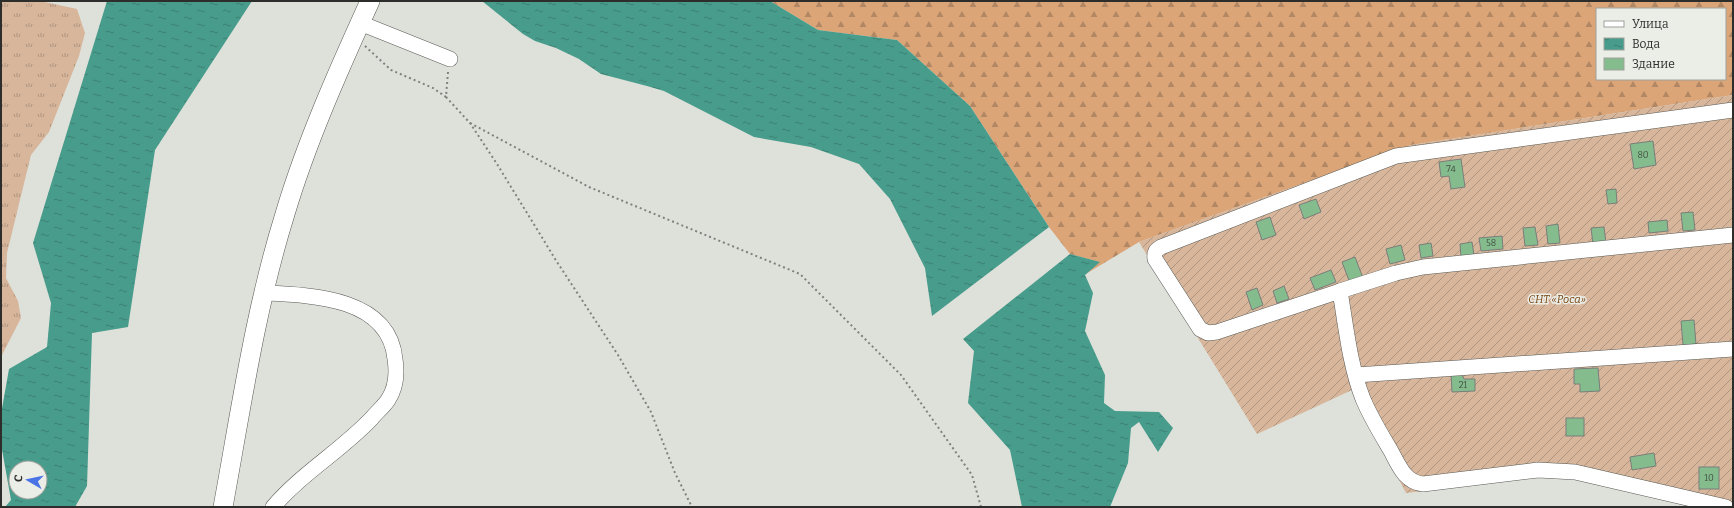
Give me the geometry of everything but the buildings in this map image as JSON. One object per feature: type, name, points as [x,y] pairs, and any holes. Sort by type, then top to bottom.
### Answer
[{"type":"main road","points":[[223,507],[250,356],[263,293],[285,214],[308,147],[370,1]]},
{"type":"street","points":[[357,31],[450,59]]},
{"type":"street","points":[[1733,110],[1396,156],[1161,247],[1156,251],[1155,255],[1156,259],[1200,329],[1208,333],[1217,332],[1396,273],[1423,267],[1733,235]]},
{"type":"street","points":[[1340,291],[1356,375],[1363,398],[1372,420],[1406,477],[1416,483],[1423,484],[1538,470],[1562,470],[1726,507]]},
{"type":"street","points":[[263,293],[308,295],[357,307],[378,320],[394,345],[397,373],[389,400],[361,430],[286,492],[273,507]]},
{"type":"street","points":[[1356,375],[1733,349]]},
{"type":"path","points":[[357,31],[370,49],[391,70],[433,88],[446,97],[470,123],[498,164],[556,262],[618,355],[651,412],[675,473],[692,507]]},
{"type":"path","points":[[446,97],[450,59]]},
{"type":"path","points":[[470,123],[589,187],[800,274],[900,375],[972,475],[981,507]]},
{"type":"green space","points":[[1,1],[40,1],[77,9],[85,33],[79,56],[49,132],[31,155],[7,253],[6,278],[18,301],[21,318],[1,357]]},
{"type":"green space","points":[[770,1],[1733,1],[1733,95],[1411,145],[1139,242],[1084,275],[1099,262],[1070,254],[1049,227],[970,106],[897,40],[818,30]]},
{"type":"green space","name":"СНТ «Роса»","points":[[1733,95],[1733,507],[1691,507],[1564,474],[1406,493],[1352,390],[1257,434],[1139,242],[1411,145]]},
{"type":"water","points":[[107,1],[252,1],[155,150],[128,327],[92,333],[87,486],[75,507],[5,507],[11,500],[48,500],[48,460],[8,460],[8,483],[1,444],[1,414],[9,369],[47,347],[51,303],[33,243]]},
{"type":"water","points":[[482,1],[770,1],[818,30],[897,40],[970,106],[1049,227],[932,316],[925,268],[890,199],[859,164],[811,147],[754,137],[664,91],[601,74],[579,59],[556,48],[535,41],[523,34]]},
{"type":"water","points":[[1070,254],[1100,262],[1085,275],[1093,293],[1085,331],[1105,375],[1104,403],[1115,411],[1159,412],[1173,428],[1158,452],[1139,422],[1131,428],[1128,463],[1110,507],[1022,507],[1010,450],[968,403],[974,351],[963,339]]}]
